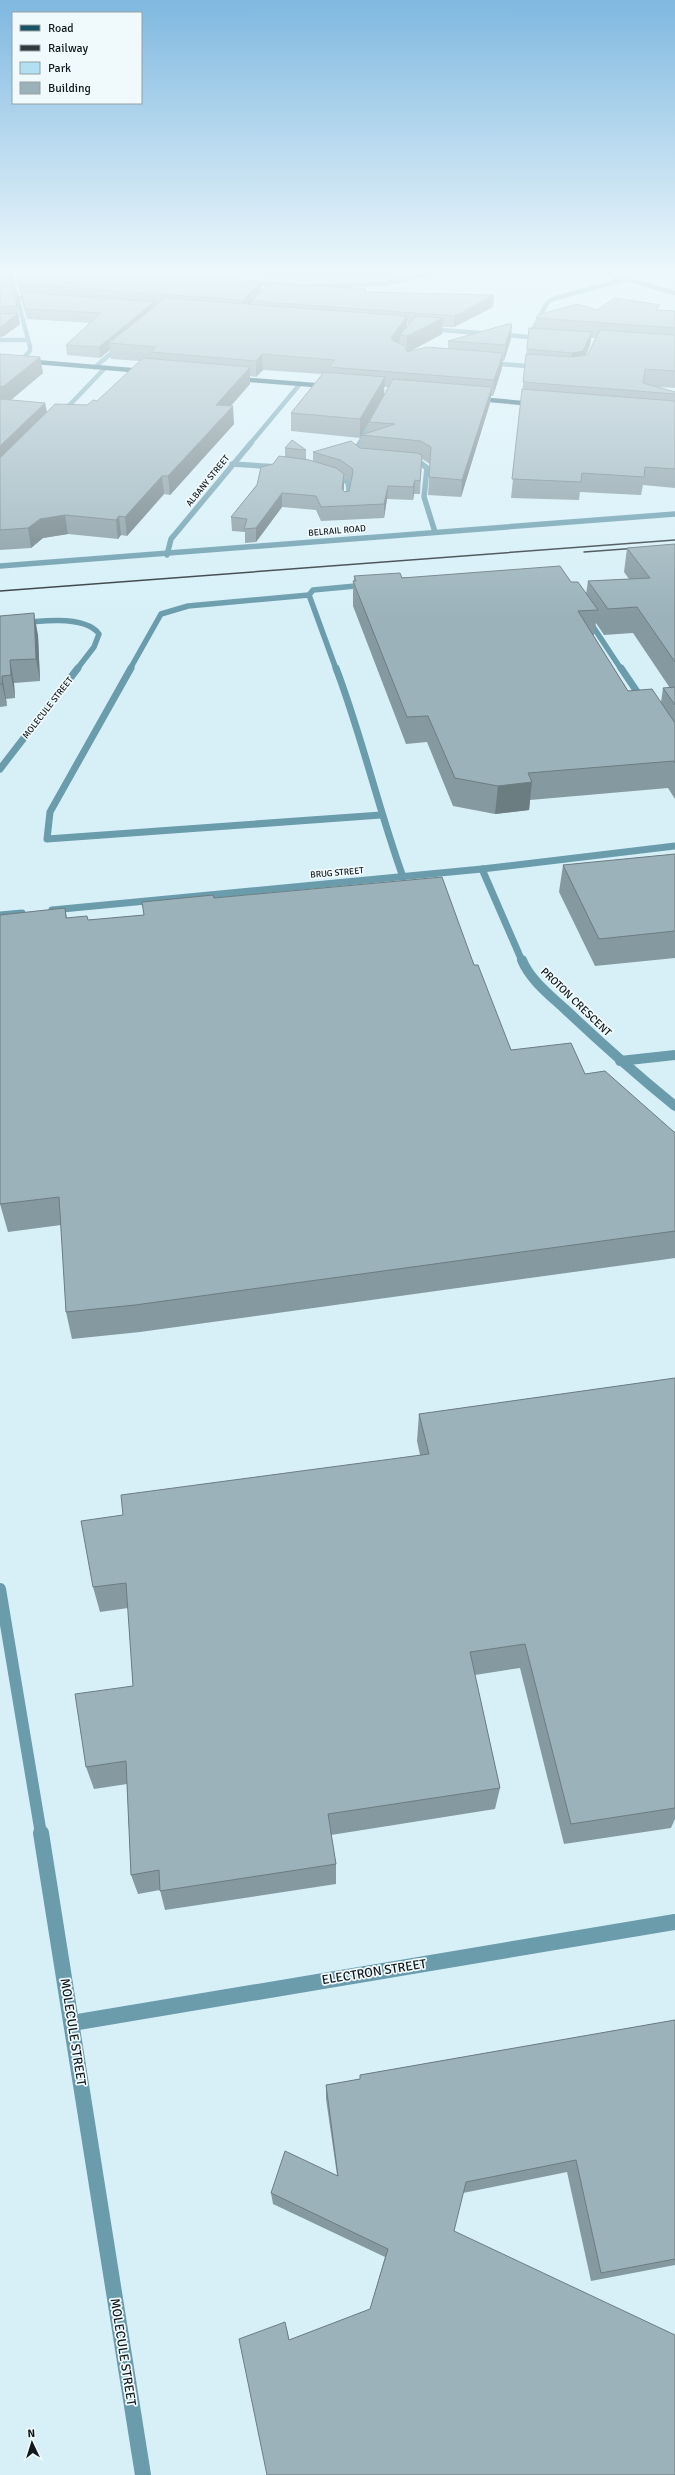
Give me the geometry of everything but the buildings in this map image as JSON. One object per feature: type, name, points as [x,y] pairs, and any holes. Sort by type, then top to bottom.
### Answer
[{"type":"main road","points":[[315,386],[330,387]]},
{"type":"main road","points":[[474,398],[543,404]]},
{"type":"street","points":[[58,417],[88,386]]},
{"type":"street","name":"ALBANY STREET","points":[[167,555],[171,539],[299,386]]},
{"type":"street","points":[[56,411],[63,412]]},
{"type":"street","points":[[361,457],[354,453],[377,412]]},
{"type":"street","points":[[399,460],[418,462],[426,466],[424,497],[435,532]]},
{"type":"street","points":[[232,464],[288,468]]},
{"type":"street","points":[[327,473],[348,482],[349,490],[346,501]]},
{"type":"street","name":"BELRAIL ROAD","points":[[0,566],[167,555],[435,532],[675,514]]},
{"type":"street","points":[[376,585],[313,590],[309,595],[188,606],[161,614],[50,812],[47,839],[381,815]]},
{"type":"street","points":[[309,595],[353,714],[381,815],[403,877]]},
{"type":"street","points":[[584,612],[649,709]]},
{"type":"street","name":"MOLECULE STREET","points":[[0,626],[57,621],[82,622],[98,630],[94,647],[0,769]]},
{"type":"street","name":"BRUG STREET","points":[[0,915],[482,869],[675,846]]},
{"type":"street","name":"PROTON CRESCENT","points":[[482,869],[525,968],[550,995],[620,1061],[675,1106]]},
{"type":"street","points":[[620,1061],[675,1055]]},
{"type":"street","name":"MOLECULE STREET","points":[[0,1589],[72,2023],[142,2475]]},
{"type":"street","name":"ELECTRON STREET","points":[[72,2023],[675,1922]]},
{"type":"railway","points":[[0,591],[675,540]]},
{"type":"railway","points":[[584,552],[638,548]]}]
